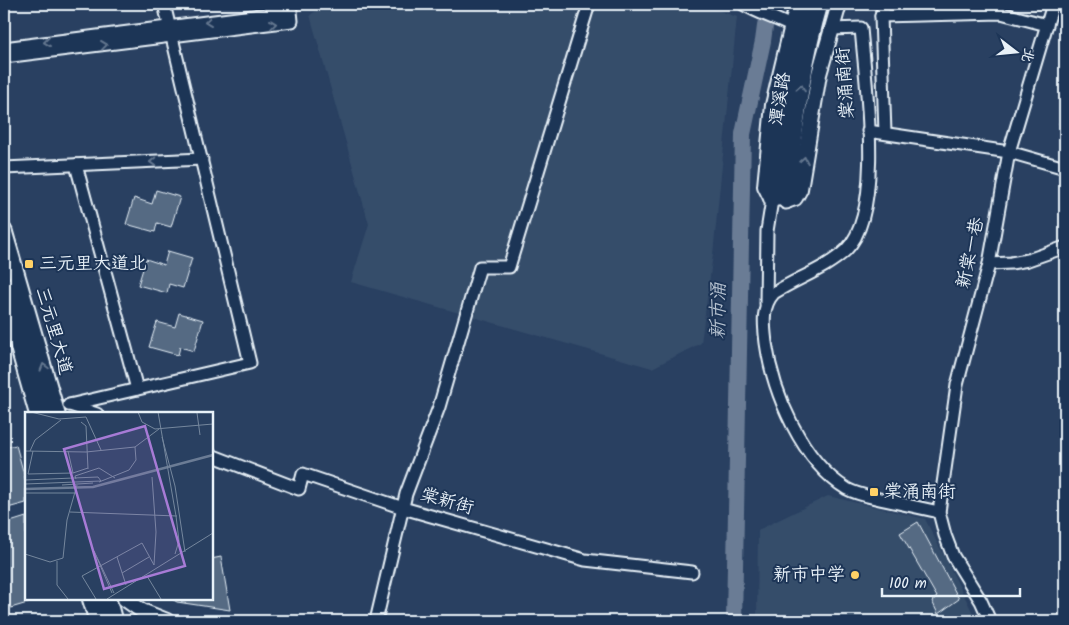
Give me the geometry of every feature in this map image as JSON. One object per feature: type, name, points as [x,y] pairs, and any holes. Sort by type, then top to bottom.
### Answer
[{"type":"highway","points":[[4,287],[55,410]]},
{"type":"highway","points":[[93,600],[100,621]]},
{"type":"main road","name":"潭溪路","points":[[779,200],[783,170],[786,93],[806,4]]},
{"type":"main road","name":"潭溪路","points":[[783,170],[820,4]]},
{"type":"main road","name":"三元里大道","points":[[4,230],[55,410]]},
{"type":"main road","points":[[4,313],[6,332],[32,412]]},
{"type":"main road","points":[[85,600],[91,621]]},
{"type":"main road","points":[[108,600],[114,621]]},
{"type":"street","points":[[55,410],[250,363],[164,4]]},
{"type":"street","points":[[376,621],[406,494],[439,407],[480,267],[508,267],[589,4]]},
{"type":"street","points":[[743,4],[756,12],[776,18],[791,26]]},
{"type":"street","points":[[797,4],[773,105],[765,186],[779,200],[767,231],[764,322],[776,390],[790,422],[804,444],[817,461],[840,484],[853,492],[939,512],[953,556],[981,601],[990,621]]},
{"type":"street","points":[[831,29],[839,4]]},
{"type":"street","points":[[885,4],[881,16],[885,133]]},
{"type":"street","name":"新棠一巷","points":[[939,512],[957,385],[989,264],[1009,152],[1053,4]]},
{"type":"street","points":[[4,48],[171,32],[292,21],[291,11],[171,32],[4,57]]},
{"type":"street","points":[[881,16],[1001,13],[1047,26]]},
{"type":"street","name":"棠涌南街","points":[[766,306],[774,293],[832,260],[852,243],[862,223],[867,200],[869,164],[861,28],[831,29],[819,74],[800,189],[795,198],[779,200]]},
{"type":"street","points":[[868,132],[1009,152],[1065,168]]},
{"type":"street","points":[[4,168],[202,159]]},
{"type":"street","points":[[76,165],[137,389]]},
{"type":"street","points":[[989,264],[1028,260],[1065,247]]},
{"type":"street","points":[[55,410],[76,412]]},
{"type":"street","name":"棠新街","points":[[212,455],[299,489],[303,474],[403,508],[585,560],[692,572]]},
{"type":"street","points":[[126,600],[142,611],[168,621]]},
{"type":"shaded area","points":[[327,4],[345,4],[395,12],[395,4],[700,4],[737,17],[713,254],[701,343],[652,368],[351,282],[369,224],[310,15]]},
{"type":"shaded area","name":"新市中学","points":[[828,496],[925,519],[977,621],[757,621],[758,530]]},
{"type":"building","points":[[1065,98],[1065,125],[1059,124]]},
{"type":"building","points":[[156,190],[180,197],[171,227],[157,223],[155,232],[126,224],[134,198],[152,204]]},
{"type":"building","points":[[168,251],[192,258],[183,288],[169,284],[167,293],[138,285],[146,259],[164,265]]},
{"type":"building","points":[[179,313],[203,320],[194,351],[180,347],[178,355],[149,347],[157,322],[175,327]]},
{"type":"building","points":[[16,445],[25,478],[25,503],[4,509],[4,448]]},
{"type":"building","points":[[25,517],[25,600],[38,600],[4,610],[4,524]]},
{"type":"building","points":[[918,522],[959,599],[938,614],[932,601],[937,597],[900,533]]},
{"type":"building","points":[[221,557],[230,610],[174,600],[212,600],[212,559]]},
{"type":"waterway","name":"新市涌","points":[[734,621],[743,134],[763,41],[768,4]]},
{"type":"place","name":"三元里大道北","points":[[29,264]]},
{"type":"place","name":"棠涌南街","points":[[874,492]]},
{"type":"place","name":"新市中学","points":[[855,575]]}]
